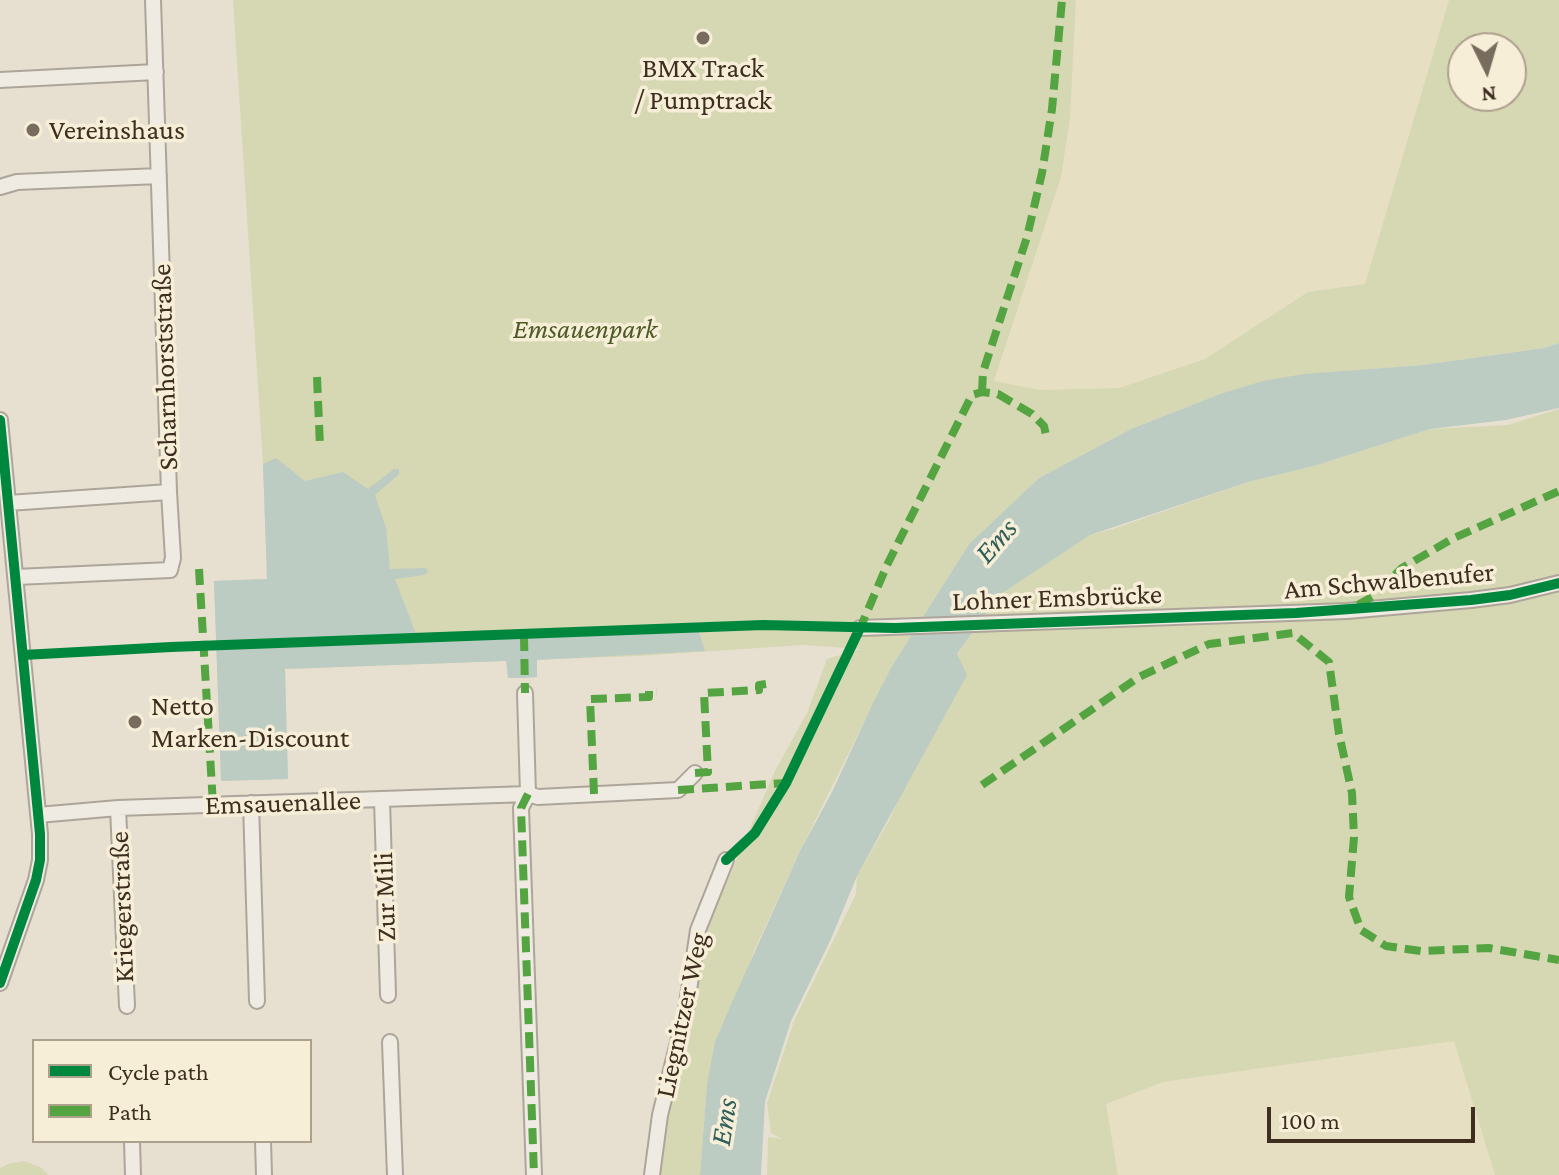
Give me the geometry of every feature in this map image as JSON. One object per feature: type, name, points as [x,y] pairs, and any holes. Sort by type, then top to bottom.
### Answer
[{"type":"street","name":"Scharnhorststraße","points":[[8,503],[169,492],[153,0]]},
{"type":"street","points":[[0,80],[156,72]]},
{"type":"street","points":[[0,187],[17,182],[159,176]]},
{"type":"street","points":[[0,420],[40,860],[0,983]]},
{"type":"street","points":[[16,577],[170,570],[173,558],[169,492]]},
{"type":"street","name":"Am Schwalbenufer","points":[[1220,615],[1415,606],[1510,595],[1559,583]]},
{"type":"street","name":"Lohner Emsbrücke","points":[[860,628],[1220,615]]},
{"type":"street","points":[[525,693],[528,794],[521,808],[534,1175]]},
{"type":"street","name":"Emsauenallee","points":[[38,815],[118,808],[528,794],[538,797],[678,790],[695,773]]},
{"type":"street","name":"Zur Mili","points":[[382,800],[388,995]]},
{"type":"street","points":[[251,803],[257,1001]]},
{"type":"street","name":"Kriegerstraße","points":[[118,808],[127,1006]]},
{"type":"street","name":"Liegnitzer Weg","points":[[652,1175],[660,1115],[686,1010],[698,930],[726,860]]},
{"type":"street","points":[[390,1042],[395,1175]]},
{"type":"street","points":[[132,1143],[133,1175]]},
{"type":"street","points":[[263,1143],[264,1175]]},
{"type":"shaded area","points":[[1076,0],[1449,0],[1365,284],[1308,292],[1205,359],[1119,388],[1040,390],[994,382],[1061,177],[1070,118]]},
{"type":"shaded area","points":[[1455,1040],[1495,1175],[1118,1175],[1105,1104],[1163,1082]]},
{"type":"green space","name":"Emsauenpark","points":[[233,0],[1076,0],[1070,118],[1061,177],[994,381],[1040,390],[1119,388],[1205,359],[1308,292],[1365,284],[1449,0],[1559,0],[1559,343],[1544,348],[1423,365],[1308,374],[1220,394],[1131,429],[1039,478],[969,544],[892,666],[754,951],[707,1084],[700,1175],[657,1175],[664,1118],[670,1105],[702,939],[775,771],[807,713],[827,659],[861,649],[803,645],[639,656],[285,669],[288,779],[221,781],[214,581],[267,579],[263,464]]},
{"type":"green space","points":[[1559,409],[1559,1175],[1495,1175],[1454,1041],[1163,1082],[1106,1104],[1118,1175],[767,1175],[768,1137],[782,1139],[771,1133],[767,1103],[794,1021],[856,894],[857,876],[890,819],[957,655],[1001,594],[1089,535],[1248,482],[1314,466],[1430,429],[1508,425]]},
{"type":"green space","points":[[24,1161],[40,1167],[49,1175],[0,1175],[0,1168]]},
{"type":"water","name":"Ems","points":[[1559,343],[1559,408],[1506,420],[1430,429],[1314,466],[1248,482],[1090,535],[1001,594],[957,654],[967,675],[857,876],[831,939],[791,1021],[765,1102],[761,1175],[700,1175],[707,1084],[715,1042],[800,851],[832,792],[872,705],[892,666],[969,544],[1039,478],[1131,429],[1220,394],[1263,381],[1304,374],[1423,365],[1544,348]]},
{"type":"water","points":[[276,458],[305,481],[343,472],[368,489],[394,469],[399,469],[399,474],[375,495],[386,528],[390,569],[426,568],[428,572],[395,579],[419,642],[699,632],[705,651],[537,660],[537,677],[524,678],[508,678],[506,661],[285,669],[288,779],[221,781],[214,581],[267,579],[263,464]]},
{"type":"marked path","points":[[982,392],[983,372],[1027,237],[1042,173],[1052,109],[1062,0]]},
{"type":"marked path","points":[[317,377],[320,446]]},
{"type":"marked path","points":[[859,631],[887,565],[972,395],[982,392],[998,394],[1032,414],[1044,426],[1047,440]]},
{"type":"marked path","points":[[1358,605],[1372,597],[1402,568],[1452,539],[1559,491]]},
{"type":"marked path","points":[[199,569],[213,805]]},
{"type":"marked path","points":[[982,785],[1139,677],[1209,644],[1293,633],[1329,662],[1339,734],[1352,793],[1354,837],[1349,897],[1361,930],[1386,946],[1421,951],[1489,948],[1559,960]]},
{"type":"marked path","points":[[524,635],[525,693]]},
{"type":"marked path","points":[[695,773],[708,772],[704,693],[759,690],[759,685],[766,684]]},
{"type":"marked path","points":[[594,794],[590,699],[649,697],[649,691],[657,691]]},
{"type":"marked path","points":[[678,790],[786,783]]},
{"type":"marked path","points":[[528,794],[521,808],[534,1175]]},
{"type":"cycle path","points":[[0,420],[40,834],[36,880],[0,983]]},
{"type":"cycle path","points":[[23,655],[763,625],[895,628],[1296,613],[1471,600],[1510,595],[1559,583]]},
{"type":"cycle path","points":[[726,860],[755,833],[786,783],[860,628]]},
{"type":"place","name":"BMX Track / Pumptrack","points":[[703,38]]},
{"type":"place","name":"Vereinshaus","points":[[33,130]]},
{"type":"place","name":"Netto Marken-Discount","points":[[135,722]]}]
